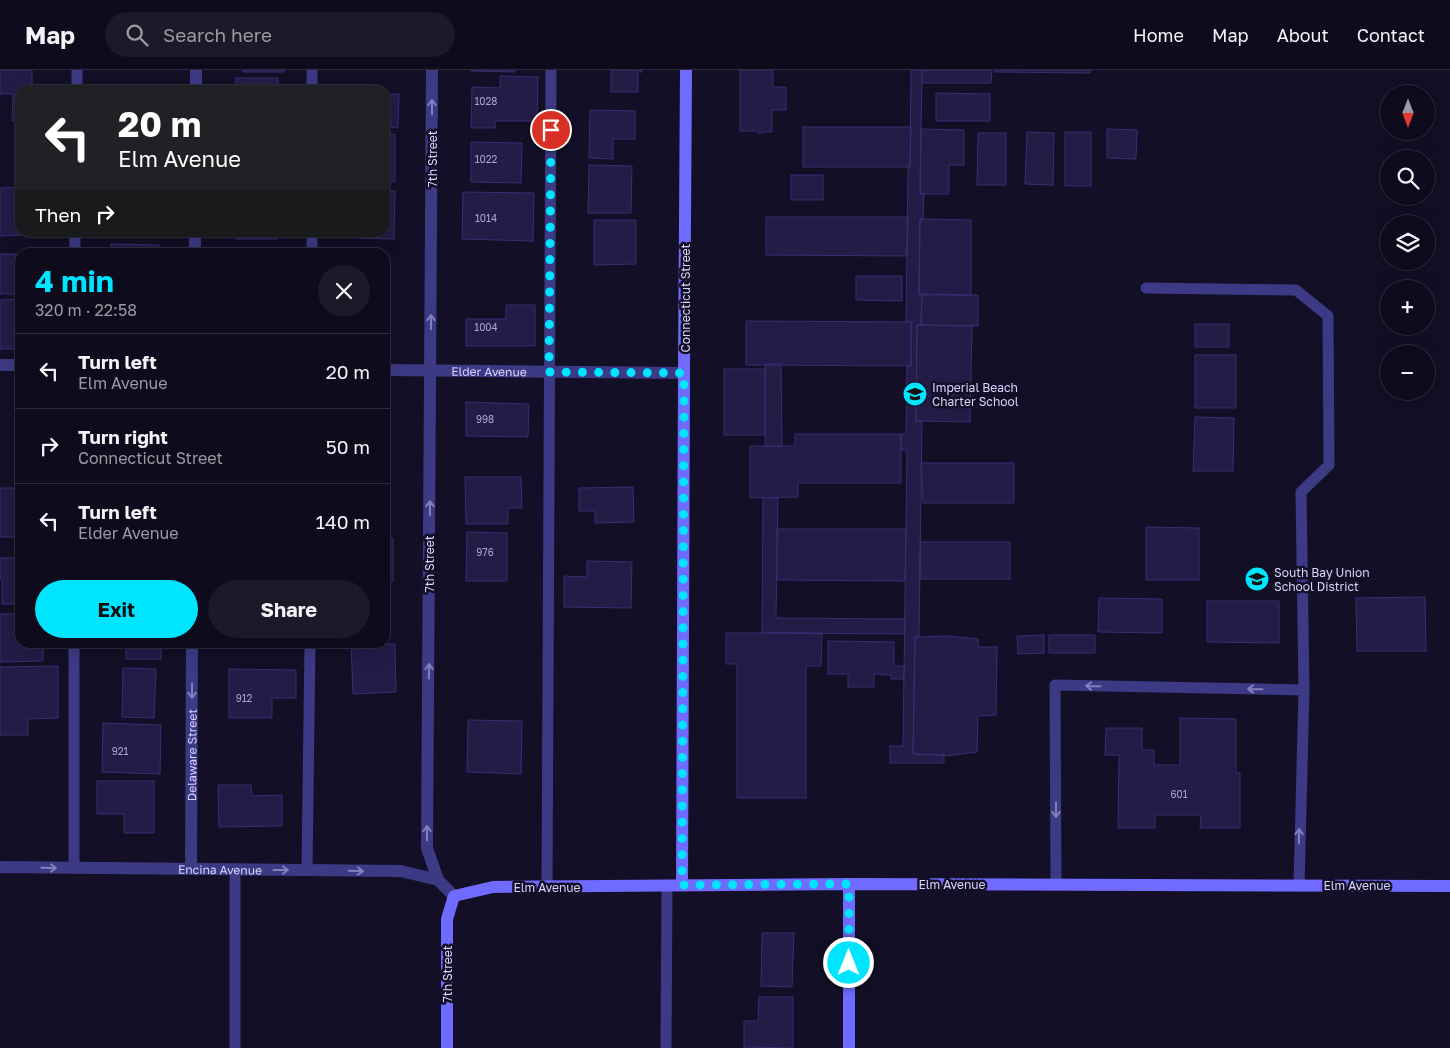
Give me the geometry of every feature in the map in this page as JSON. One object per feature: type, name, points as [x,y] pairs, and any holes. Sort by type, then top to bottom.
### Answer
[{"type":"street","points":[[196,70],[196,85]]},
{"type":"street","name":"7th Street","points":[[432,70],[427,848],[438,880],[454,896],[447,919],[447,1048]]},
{"type":"street","name":"Connecticut Street","points":[[682,885],[686,70]]},
{"type":"street","points":[[0,364],[15,365]]},
{"type":"street","name":"Elder Avenue","points":[[390,370],[684,373]]},
{"type":"street","name":"Delaware Street","points":[[191,869],[192,648]]},
{"type":"street","name":"Encina Avenue","points":[[0,867],[401,871],[438,880]]},
{"type":"street","points":[[849,884],[849,1048]]},
{"type":"street","name":"Elm Avenue","points":[[454,896],[493,887],[682,885],[1450,886]]},
{"type":"lane","points":[[77,70],[77,85]]},
{"type":"lane","points":[[312,70],[312,85]]},
{"type":"lane","points":[[547,887],[551,70]]},
{"type":"lane","points":[[1146,288],[1296,290],[1328,316],[1329,465],[1301,492],[1304,690],[1299,885]]},
{"type":"lane","points":[[74,648],[74,868]]},
{"type":"lane","points":[[308,870],[310,648]]},
{"type":"lane","points":[[1056,884],[1055,685],[1304,690]]},
{"type":"lane","points":[[234,870],[234,1048]]},
{"type":"lane","points":[[666,1048],[667,886]]},
{"type":"building","points":[[0,70],[32,70],[32,85],[15,85],[15,121],[12,121],[13,94],[0,94]]},
{"type":"building","points":[[243,70],[284,70],[284,72],[243,72]]},
{"type":"building","points":[[515,70],[515,72],[471,71]]},
{"type":"building","points":[[611,70],[642,70],[642,72],[638,72],[638,92],[611,92]]},
{"type":"building","points":[[740,70],[773,70],[773,87],[786,87],[786,110],[772,110],[772,132],[740,131]]},
{"type":"building","points":[[911,70],[922,70],[920,194],[924,194],[923,219],[920,219],[919,294],[922,295],[921,325],[917,325],[916,421],[922,421],[919,637],[915,637],[913,754],[944,755],[944,763],[890,763],[890,746],[903,746],[907,450],[901,450],[901,434],[906,434],[907,366],[911,366],[911,322],[906,322]]},
{"type":"building","points":[[922,70],[992,70],[991,83],[922,83]]},
{"type":"building","points":[[995,70],[1091,70],[1090,73],[995,72]]},
{"type":"building","points":[[500,76],[538,77],[537,121],[495,121],[495,128],[471,128],[472,87],[500,88]]},
{"type":"building","points":[[236,78],[278,78],[278,85],[236,85]]},
{"type":"building","points":[[936,93],[990,94],[990,121],[936,121]]},
{"type":"building","points":[[390,94],[399,94],[398,128],[390,127]]},
{"type":"building","points":[[590,110],[635,111],[635,139],[613,139],[613,159],[589,158]]},
{"type":"building","points":[[803,127],[911,127],[910,167],[803,167]]},
{"type":"building","points":[[921,129],[964,130],[964,165],[949,165],[949,194],[920,194]]},
{"type":"building","points":[[1107,129],[1137,130],[1136,159],[1107,158]]},
{"type":"building","points":[[1027,132],[1054,133],[1053,185],[1025,184]]},
{"type":"building","points":[[1065,132],[1091,132],[1091,186],[1065,186]]},
{"type":"building","points":[[978,133],[1006,133],[1006,185],[977,185]]},
{"type":"building","points":[[390,134],[395,134],[395,182],[390,182]]},
{"type":"building","points":[[471,142],[522,143],[521,183],[471,182]]},
{"type":"building","points":[[589,165],[632,166],[631,213],[588,213]]},
{"type":"building","points":[[791,175],[823,175],[823,200],[791,200]]},
{"type":"building","points":[[15,187],[15,235],[0,236],[0,188]]},
{"type":"building","points":[[390,191],[395,191],[394,239],[360,238],[390,237]]},
{"type":"building","points":[[463,192],[534,193],[533,241],[462,239]]},
{"type":"building","points":[[766,217],[908,217],[907,256],[766,255]]},
{"type":"building","points":[[920,219],[971,220],[971,295],[919,294]]},
{"type":"building","points":[[594,220],[636,220],[636,264],[594,265]]},
{"type":"building","points":[[236,237],[277,237],[277,239],[236,239]]},
{"type":"building","points":[[111,244],[159,245],[159,248],[111,248]]},
{"type":"building","points":[[0,254],[15,254],[15,294],[0,294]]},
{"type":"building","points":[[856,276],[902,276],[902,301],[856,300]]},
{"type":"building","points":[[922,295],[978,295],[978,326],[921,325]]},
{"type":"building","points":[[15,299],[15,349],[0,349],[0,300]]},
{"type":"building","points":[[506,305],[535,305],[535,346],[466,346],[466,319],[506,319]]},
{"type":"building","points":[[746,321],[911,322],[911,366],[746,365]]},
{"type":"building","points":[[1195,324],[1229,324],[1229,347],[1195,347]]},
{"type":"building","points":[[917,325],[972,326],[970,422],[916,421]]},
{"type":"building","points":[[1195,355],[1236,355],[1236,408],[1195,408]]},
{"type":"building","points":[[765,364],[781,364],[782,446],[765,446]]},
{"type":"building","points":[[724,369],[765,369],[765,435],[724,435]]},
{"type":"building","points":[[466,402],[529,404],[528,437],[466,436]]},
{"type":"building","points":[[1195,417],[1234,418],[1233,471],[1193,471]]},
{"type":"building","points":[[795,434],[901,434],[901,483],[798,483],[798,497],[750,498],[750,446],[795,446]]},
{"type":"building","points":[[921,463],[1014,463],[1014,503],[923,503]]},
{"type":"building","points":[[465,477],[521,477],[522,508],[508,508],[508,524],[466,524]]},
{"type":"building","points":[[633,487],[634,522],[595,523],[595,511],[579,511],[579,488]]},
{"type":"building","points":[[0,488],[15,488],[15,537],[0,537]]},
{"type":"building","points":[[763,498],[778,498],[776,618],[905,619],[905,634],[762,633]]},
{"type":"building","points":[[1146,527],[1199,528],[1199,580],[1146,580]]},
{"type":"building","points":[[777,529],[906,529],[905,581],[777,580]]},
{"type":"building","points":[[467,532],[507,533],[507,581],[466,581]]},
{"type":"building","points":[[390,538],[393,538],[393,581],[390,581]]},
{"type":"building","points":[[920,542],[1010,542],[1010,579],[920,579]]},
{"type":"building","points":[[0,558],[15,558],[15,604],[2,604],[2,579],[0,579]]},
{"type":"building","points":[[587,561],[632,562],[631,608],[564,607],[564,576],[587,577]]},
{"type":"building","points":[[1425,597],[1426,651],[1357,651],[1356,598]]},
{"type":"building","points":[[1099,598],[1162,599],[1162,633],[1098,632]]},
{"type":"building","points":[[1207,601],[1279,601],[1279,643],[1207,642]]},
{"type":"building","points":[[0,614],[15,614],[15,648],[43,648],[43,661],[0,662]]},
{"type":"building","points":[[726,633],[822,633],[821,666],[806,666],[806,798],[737,798],[737,664],[726,664]]},
{"type":"building","points":[[1044,635],[1044,653],[1018,654],[1017,636]]},
{"type":"building","points":[[1049,635],[1095,635],[1095,653],[1049,653]]},
{"type":"building","points":[[948,636],[978,639],[978,647],[997,647],[996,715],[978,716],[977,752],[946,756],[913,754],[915,637]]},
{"type":"building","points":[[828,641],[894,642],[894,666],[904,666],[904,679],[891,679],[891,675],[874,674],[874,687],[848,687],[848,674],[828,674]]},
{"type":"building","points":[[390,644],[395,644],[396,692],[353,694],[351,648],[390,648]]},
{"type":"building","points":[[126,648],[161,648],[161,659],[126,659]]},
{"type":"building","points":[[58,666],[58,718],[28,719],[28,735],[0,735],[0,667]]},
{"type":"building","points":[[123,668],[156,669],[154,718],[122,717]]},
{"type":"building","points":[[229,669],[296,670],[296,698],[272,698],[272,718],[229,718]]},
{"type":"building","points":[[1180,718],[1236,719],[1236,772],[1240,773],[1240,828],[1200,828],[1201,815],[1155,815],[1155,828],[1118,828],[1119,755],[1105,755],[1106,728],[1142,728],[1142,750],[1154,750],[1154,765],[1180,765]]},
{"type":"building","points":[[468,720],[522,721],[521,774],[467,772]]},
{"type":"building","points":[[103,723],[161,725],[160,774],[102,772]]},
{"type":"building","points":[[97,781],[154,781],[154,833],[124,833],[124,814],[97,814]]},
{"type":"building","points":[[218,785],[251,785],[252,796],[282,795],[282,826],[219,827]]},
{"type":"building","points":[[762,933],[794,933],[792,987],[761,986]]},
{"type":"building","points":[[759,997],[793,997],[793,1048],[744,1047],[744,1021],[758,1021]]},
{"type":"place","name":"Imperial Beach Charter School","points":[[915,394]]},
{"type":"place","name":"South Bay Union School District","points":[[1257,579]]},
{"type":"route","points":[[551,130],[549,372],[684,373],[682,885],[849,884],[849,963]]}]
